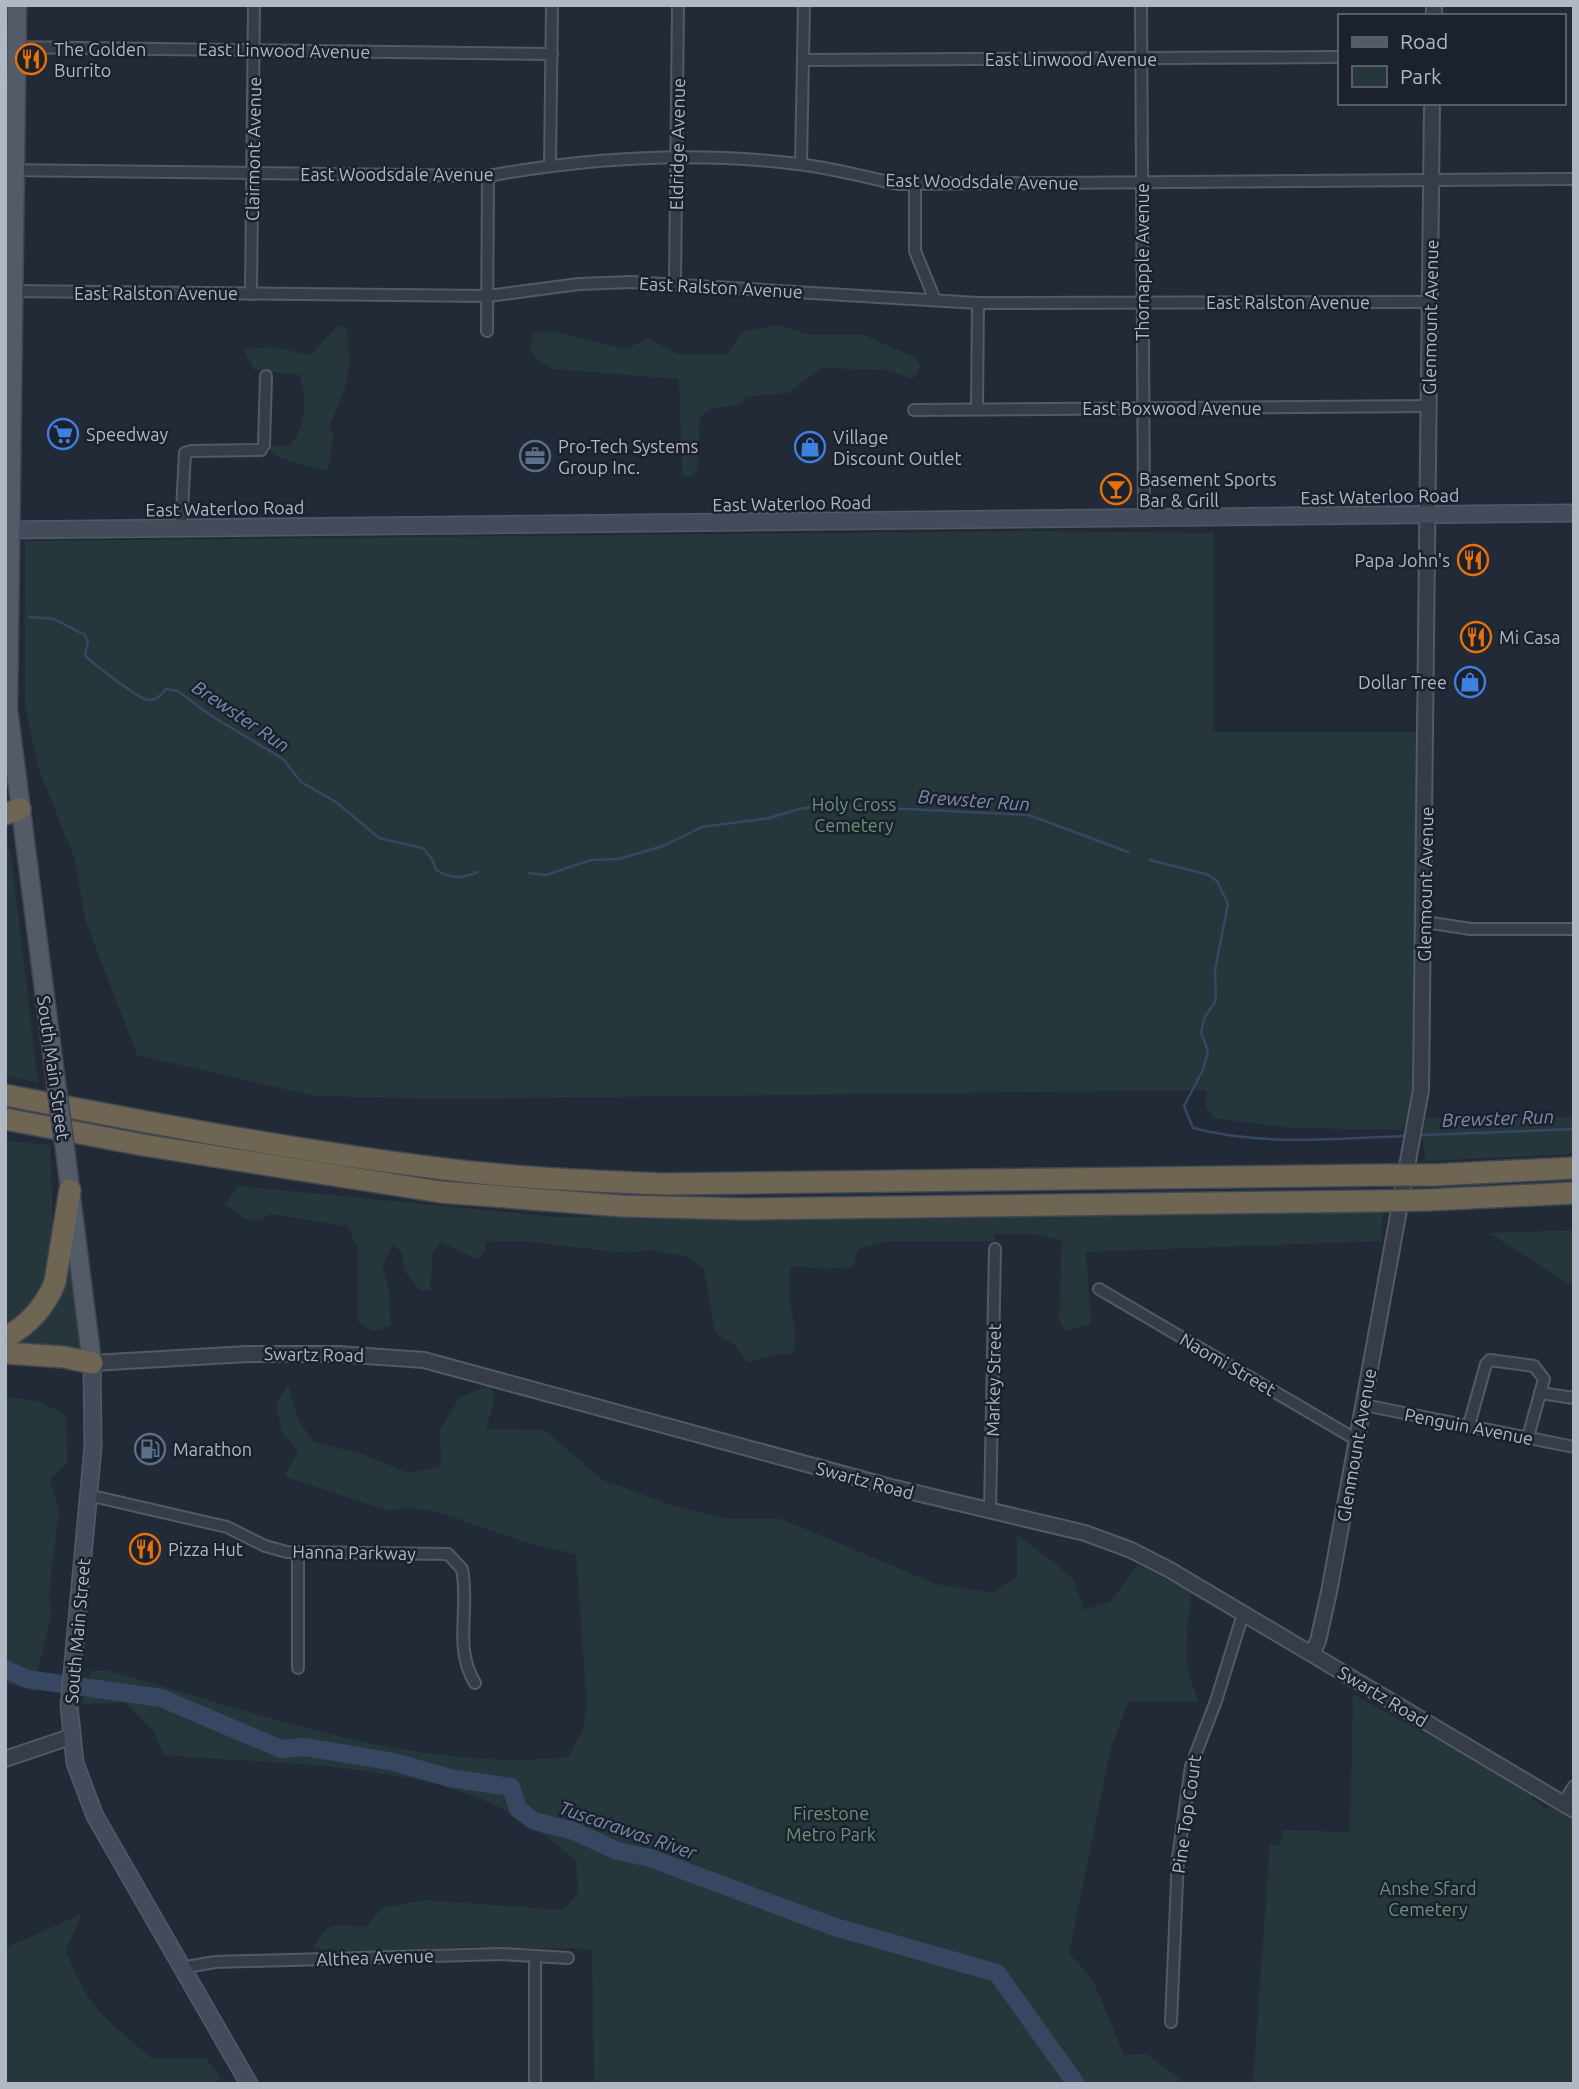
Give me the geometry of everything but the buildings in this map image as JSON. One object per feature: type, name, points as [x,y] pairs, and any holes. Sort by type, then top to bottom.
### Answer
[{"type":"highway","points":[[5,1095],[147,1122],[444,1169],[666,1184],[1433,1175],[1574,1168]]},
{"type":"highway","points":[[12,1122],[156,1148],[441,1192],[622,1206],[744,1209],[1428,1200],[1574,1194]]},
{"type":"highway","points":[[5,1339],[33,1317],[50,1294],[55,1282],[70,1190]]},
{"type":"highway","points":[[5,1353],[64,1357],[92,1363]]},
{"type":"highway","points":[[5,1363],[50,1366],[92,1363]]},
{"type":"main road","name":"South Main Street","points":[[18,5],[11,47],[8,530],[10,811],[55,1075],[92,1363],[93,1447],[69,1706],[70,1737],[81,1783],[95,1816],[249,2084]]},
{"type":"main road","name":"East Waterloo Road","points":[[8,530],[1574,513]]},
{"type":"street","name":"Clairmont Avenue","points":[[251,293],[254,5]]},
{"type":"street","points":[[550,165],[552,5]]},
{"type":"street","name":"Eldridge Avenue","points":[[675,282],[678,5]]},
{"type":"street","points":[[801,164],[804,5]]},
{"type":"street","name":"Thornapple Avenue","points":[[1141,5],[1144,518]]},
{"type":"street","name":"East Linwood Avenue","points":[[11,47],[552,54]]},
{"type":"street","name":"East Linwood Avenue","points":[[803,60],[1338,57]]},
{"type":"street","name":"Glenmount Avenue","points":[[1312,1653],[1324,1618],[1417,1122],[1423,1044],[1425,922],[1432,105]]},
{"type":"street","name":"East Woodsdale Avenue","points":[[10,170],[488,176],[550,165],[677,155],[801,164],[898,184],[1574,179]]},
{"type":"street","points":[[487,331],[488,176]]},
{"type":"street","points":[[915,184],[915,251],[935,300]]},
{"type":"street","name":"East Ralston Avenue","points":[[9,291],[488,296],[579,284],[675,282],[978,303],[1430,302]]},
{"type":"street","points":[[978,303],[978,408]]},
{"type":"street","points":[[181,528],[183,457],[191,451],[261,450],[264,445],[266,376]]},
{"type":"street","name":"East Boxwood Avenue","points":[[914,410],[1429,406]]},
{"type":"street","points":[[1425,922],[1471,929],[1568,929],[1574,939]]},
{"type":"street","name":"Markey Street","points":[[990,1511],[995,1249]]},
{"type":"street","name":"Naomi Street","points":[[1099,1289],[1357,1440]]},
{"type":"street","name":"Swartz Road","points":[[92,1363],[248,1354],[339,1354],[424,1360],[482,1374],[670,1429],[1105,1539],[1160,1565],[1569,1807]]},
{"type":"street","points":[[1469,1425],[1486,1364],[1490,1360],[1534,1366],[1544,1379],[1528,1437]]},
{"type":"street","points":[[1540,1393],[1574,1398]]},
{"type":"street","name":"Penguin Avenue","points":[[1364,1405],[1574,1447]]},
{"type":"street","name":"Hanna Parkway","points":[[88,1495],[227,1527],[265,1546],[298,1552],[441,1553],[454,1557],[464,1576],[463,1654],[466,1669],[475,1683]]},
{"type":"street","points":[[298,1552],[298,1668]]},
{"type":"street","name":"Pine Top Court","points":[[1171,2022],[1178,1857],[1191,1766],[1216,1701],[1243,1614]]},
{"type":"street","points":[[5,1759],[70,1737]]},
{"type":"street","points":[[1569,1807],[1574,1786]]},
{"type":"street","points":[[535,1956],[535,2084]]},
{"type":"street","name":"Althea Avenue","points":[[181,1968],[215,1962],[279,1960],[535,1956],[568,1958]]},
{"type":"green space","points":[[338,325],[347,330],[349,366],[347,380],[329,430],[334,432],[328,471],[278,457],[267,446],[289,446],[299,431],[304,412],[300,375],[254,370],[244,349],[272,347],[311,355]]},
{"type":"green space","points":[[778,325],[810,335],[864,335],[914,357],[921,366],[913,379],[887,370],[821,368],[788,393],[745,397],[742,404],[709,409],[700,418],[697,470],[688,478],[682,474],[679,379],[553,369],[538,360],[530,350],[534,333],[551,331],[627,349],[647,338],[677,354],[726,355],[743,332]]},
{"type":"green space","name":"Holy Cross Cemetery","points":[[1041,531],[1214,533],[1213,732],[1419,732],[1417,1043],[1412,1102],[1402,1130],[1290,1128],[1214,1118],[1206,1106],[1207,1090],[440,1099],[315,1096],[137,1055],[85,919],[75,860],[38,767],[25,705],[25,541]]},
{"type":"green space","points":[[5,839],[11,854],[38,1083],[5,1075]]},
{"type":"green space","points":[[1574,1117],[1574,1154],[1426,1161],[1422,1140],[1425,1118]]},
{"type":"green space","points":[[5,1141],[50,1145],[52,1245],[47,1283],[42,1297],[31,1310],[5,1329]]},
{"type":"green space","points":[[239,1186],[556,1217],[1383,1211],[1381,1241],[1086,1252],[1091,1324],[1066,1331],[1059,1320],[1062,1241],[1033,1234],[995,1234],[994,1241],[888,1241],[858,1249],[853,1267],[826,1269],[791,1266],[789,1288],[795,1332],[793,1354],[777,1354],[748,1363],[735,1345],[715,1333],[704,1269],[688,1257],[653,1250],[626,1253],[521,1241],[485,1242],[486,1252],[477,1259],[441,1242],[433,1252],[430,1290],[420,1290],[405,1272],[402,1254],[394,1244],[382,1264],[389,1292],[391,1326],[373,1331],[358,1322],[358,1249],[347,1226],[270,1214],[257,1221],[247,1220],[225,1204]]},
{"type":"green space","points":[[1574,1230],[1574,1287],[1489,1233]]},
{"type":"green space","points":[[65,1265],[69,1265],[82,1351],[5,1345]]},
{"type":"green space","name":"Firestone Metro Park","points":[[288,1385],[299,1421],[314,1442],[362,1454],[409,1473],[441,1466],[440,1430],[460,1397],[490,1385],[495,1398],[486,1429],[544,1430],[603,1480],[674,1506],[727,1519],[781,1519],[936,1584],[992,1593],[1017,1576],[1017,1534],[1073,1578],[1084,1610],[1111,1601],[1138,1565],[1192,1592],[1186,1648],[1189,1674],[1199,1702],[1129,1701],[1111,1747],[1069,1953],[1093,1980],[1124,2055],[1147,2054],[1186,2084],[594,2084],[592,1949],[465,1947],[345,1953],[313,1948],[329,1928],[340,1925],[366,1927],[382,1908],[425,1900],[563,1910],[578,1893],[576,1861],[536,1829],[492,1804],[416,1779],[331,1767],[164,1755],[153,1730],[125,1703],[82,1704],[91,1671],[106,1670],[334,1735],[451,1756],[509,1760],[568,1757],[582,1732],[587,1707],[576,1554],[530,1544],[441,1513],[409,1507],[389,1511],[284,1476],[298,1452],[282,1432],[276,1405]]},
{"type":"green space","points":[[5,1397],[38,1401],[66,1415],[67,1463],[50,1479],[59,1512],[49,1593],[51,1617],[37,1674],[38,1692],[5,1683]]},
{"type":"green space","name":"Anshe Sfard Cemetery","points":[[1353,1694],[1455,1750],[1460,1748],[1532,1793],[1532,1799],[1547,1809],[1550,1805],[1574,1818],[1574,2084],[1253,2084],[1270,1845],[1280,1845],[1283,1830],[1350,1832]]},
{"type":"green space","points":[[82,1914],[66,1950],[82,1986],[100,2011],[151,2058],[206,2058],[221,2078],[212,2084],[5,2084],[5,1948]]},
{"type":"waterway","name":"Brewster Run","points":[[30,617],[54,619],[85,635],[88,642],[85,655],[143,698],[153,700],[166,689],[178,691],[210,715],[283,759],[301,782],[336,802],[379,838],[423,848],[432,859],[436,870],[447,875],[461,877],[478,872]]},
{"type":"waterway","name":"Brewster Run","points":[[529,873],[546,875],[591,860],[619,859],[663,846],[702,827],[769,818],[799,809],[827,805],[1029,815],[1128,852]]},
{"type":"waterway","name":"Brewster Run","points":[[1150,860],[1206,874],[1217,881],[1228,904],[1215,970],[1216,1000],[1205,1017],[1201,1032],[1208,1051],[1203,1070],[1184,1106],[1193,1128],[1219,1134],[1272,1139],[1325,1140],[1405,1136]]},
{"type":"waterway","name":"Brewster Run","points":[[1423,1135],[1574,1129]]},
{"type":"waterway","name":"Tuscarawas River","points":[[5,1669],[27,1679],[161,1698],[281,1749],[304,1747],[335,1752],[394,1762],[450,1778],[511,1787],[518,1809],[534,1821],[574,1831],[617,1851],[650,1858],[835,1927],[997,1973],[1076,2084]]},
{"type":"place","name":"The Golden Burrito","points":[[31,59]]},
{"type":"place","name":"Speedway","points":[[63,434]]},
{"type":"place","name":"Village Discount Outlet","points":[[810,447]]},
{"type":"place","name":"Pro-Tech Systems Group Inc.","points":[[535,456]]},
{"type":"place","name":"Basement Sports Bar & Grill","points":[[1116,489]]},
{"type":"place","name":"Papa John's","points":[[1473,560]]},
{"type":"place","name":"Mi Casa","points":[[1476,637]]},
{"type":"place","name":"Dollar Tree","points":[[1470,682]]},
{"type":"place","name":"Marathon","points":[[150,1449]]},
{"type":"place","name":"Pizza Hut","points":[[145,1549]]}]
